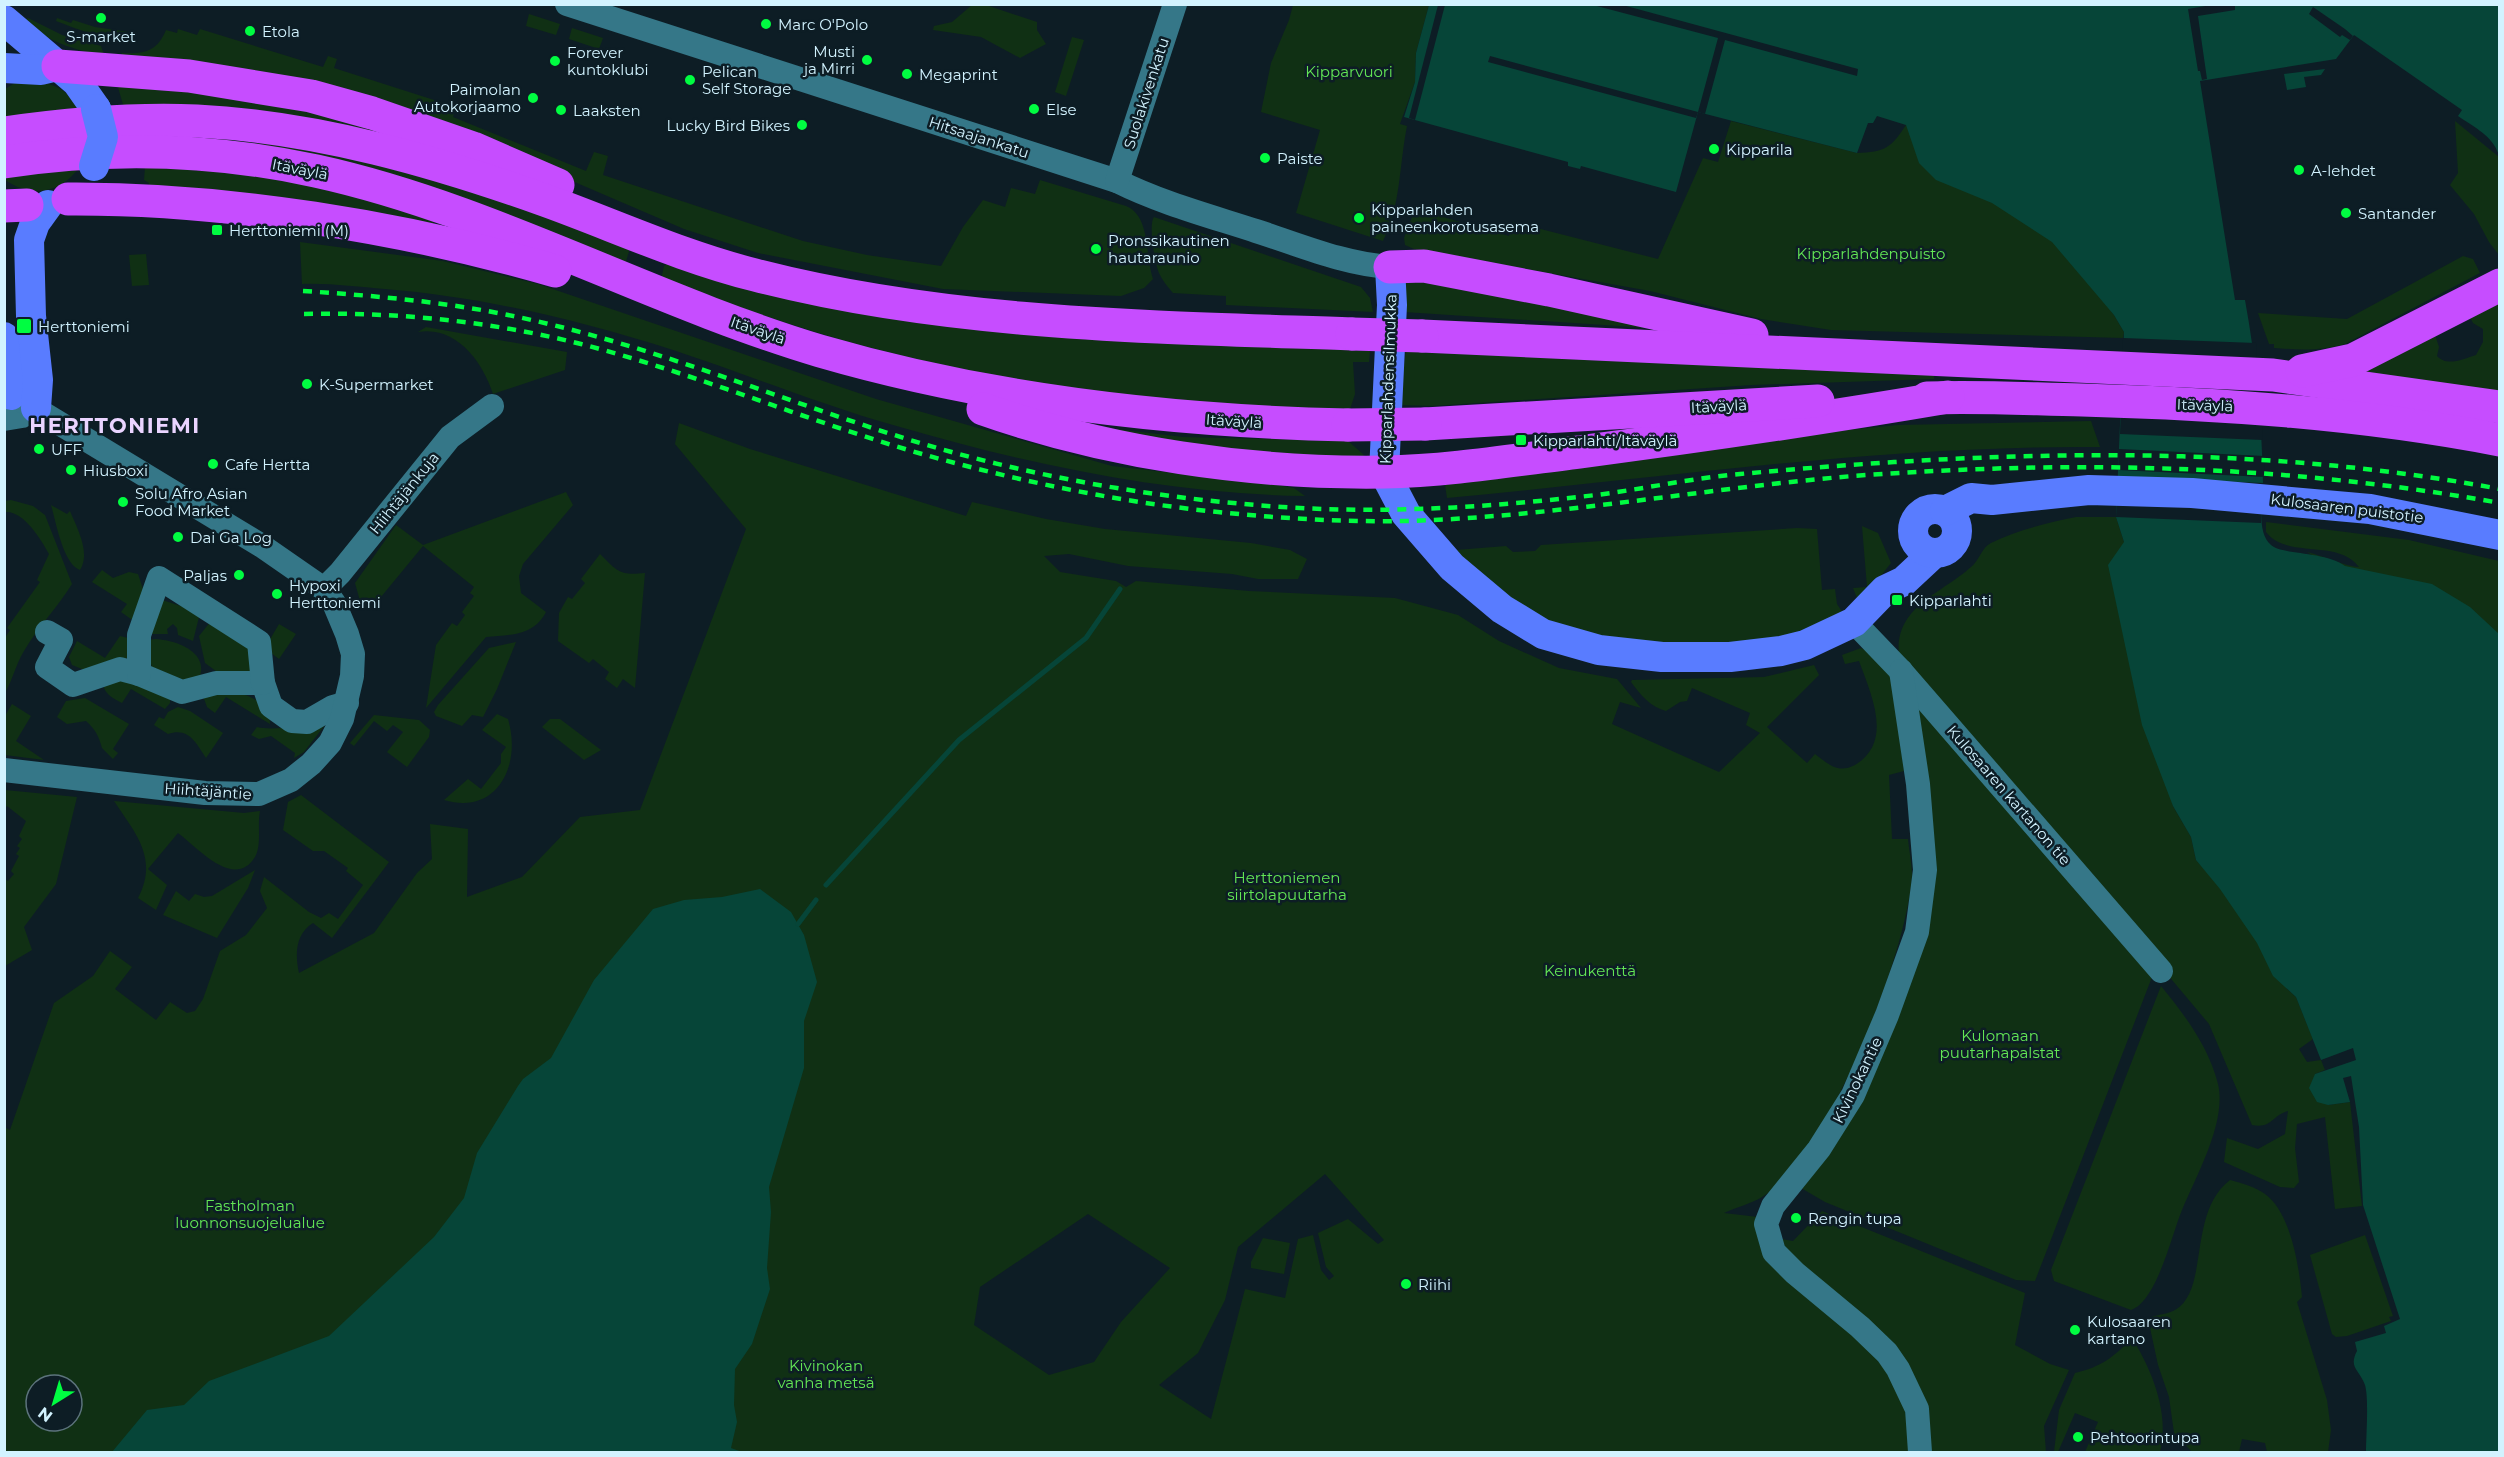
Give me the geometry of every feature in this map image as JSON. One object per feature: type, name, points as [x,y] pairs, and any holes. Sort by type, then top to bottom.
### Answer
[{"type":"highway","points":[[58,66],[189,76],[311,96],[350,106],[472,148],[680,236],[842,296]]},
{"type":"highway","points":[[4,133],[44,127],[195,121],[302,133],[372,147],[444,167],[751,274],[842,296],[1010,317],[2273,375],[2499,407]]},
{"type":"highway","name":"Itäväylä","points":[[4,162],[48,155],[140,151],[235,158],[316,171],[415,199],[513,234],[684,303],[818,350],[910,375],[1025,398],[1166,417],[1245,423],[1348,426],[1425,424],[1797,401],[1948,397],[2121,401],[2272,408],[2360,416],[2499,440]]},
{"type":"highway","points":[[30,203],[137,201],[271,214],[407,235],[502,256],[602,285],[684,303]]},
{"type":"highway","points":[[1390,267],[1424,266],[1549,290],[1842,355]]},
{"type":"highway","points":[[2273,375],[2353,360],[2499,285]]},
{"type":"highway","points":[[818,350],[990,411],[1129,448],[1223,462],[1384,472],[1432,470],[1677,440],[1948,397]]},
{"type":"main road","points":[[4,21],[86,92],[96,109],[103,137],[94,166],[81,187],[30,203],[34,223],[29,240],[31,316],[38,394],[14,405],[4,338]]},
{"type":"main road","points":[[4,68],[41,70],[58,66]]},
{"type":"main road","name":"Kipparlahdensilmukka","points":[[1390,267],[1392,305],[1384,472],[1406,514],[1428,540],[1484,596],[1543,634],[1578,646],[1662,657],[1730,657],[1805,645],[1854,622],[1885,590],[1904,581],[1925,549]]},
{"type":"main road","name":"Kulosaaren puistotie","points":[[1951,520],[1992,500],[2050,493],[2119,490],[2262,497],[2415,516],[2499,535]]},
{"type":"main road","points":[[1935,509],[1951,520],[1957,538],[1952,547],[1943,553],[1925,549],[1913,534],[1918,516],[1935,509]]},
{"type":"street","name":"Hitsaajankatu","points":[[567,4],[1117,182],[1158,199],[1331,255],[1369,265],[1390,267]]},
{"type":"street","name":"Suolakivenkatu","points":[[1117,182],[1175,4]]},
{"type":"street","name":"Hiihtäjäntie","points":[[4,770],[216,794],[259,794],[291,780],[311,764],[330,743],[347,704],[353,654],[340,616],[324,589],[262,546],[14,405]]},
{"type":"street","name":"Hiihtäjänkuja","points":[[324,589],[348,564],[450,437],[492,406]]},
{"type":"street","points":[[139,674],[139,635],[159,578],[259,642],[263,683],[271,706],[292,721],[307,722],[333,707],[347,704]]},
{"type":"street","name":"Kulosaaren kartanon tie","points":[[1854,622],[1901,671],[2161,971]]},
{"type":"street","points":[[47,632],[61,640],[47,668],[73,685],[120,669],[139,674],[182,692],[216,683],[263,683]]},
{"type":"street","name":"Kivinokantie","points":[[1901,671],[1918,784],[1925,870],[1917,932],[1887,1015],[1853,1095],[1819,1149],[1773,1206],[1766,1224],[1774,1252],[1795,1273],[1860,1327],[1887,1353],[1899,1369],[1917,1409],[1920,1452]]},
{"type":"green space","points":[[972,5],[986,5],[1037,22],[1037,30],[1046,44],[1020,58],[981,37],[933,30],[934,26],[952,22]]},
{"type":"green space","name":"Kipparvuori","points":[[1293,5],[1429,5],[1416,53],[1415,82],[1400,124],[1407,126],[1399,185],[1389,227],[1383,241],[1296,213],[1320,130],[1261,112],[1271,63]]},
{"type":"green space","points":[[529,14],[560,24],[556,35],[526,26]]},
{"type":"green space","points":[[28,18],[62,35],[101,46],[104,55],[71,47],[52,39],[23,22]]},
{"type":"green space","points":[[57,18],[71,23],[73,20],[95,27],[136,33],[136,36],[117,39],[96,35],[56,21]]},
{"type":"green space","points":[[572,28],[603,38],[599,49],[569,39]]},
{"type":"green space","points":[[178,29],[197,35],[200,29],[323,67],[328,56],[337,59],[334,68],[456,107],[453,117],[586,171],[594,152],[608,156],[603,175],[803,241],[867,255],[941,266],[963,227],[983,200],[1005,207],[1011,188],[1035,194],[1040,180],[1126,206],[1134,211],[1143,227],[1153,279],[1144,288],[1121,296],[943,289],[758,253],[684,229],[521,159],[121,56],[122,53],[149,50],[158,43],[166,30],[177,33]]},
{"type":"green space","points":[[1072,37],[1084,40],[1066,96],[1055,92]]},
{"type":"green space","points":[[18,81],[39,82],[61,89],[81,111],[5,120],[5,89]]},
{"type":"green space","points":[[117,84],[211,94],[310,109],[475,157],[124,108]]},
{"type":"green space","name":"Kipparlahdenpuisto","points":[[1731,121],[1857,153],[1881,150],[1896,139],[1906,125],[1980,132],[2114,315],[2124,332],[2123,338],[1831,330],[1761,319],[1650,291],[1414,249],[1405,245],[1404,238],[1415,209],[1509,236],[1513,222],[1658,259],[1703,158],[1718,162]]},
{"type":"green space","points":[[2455,121],[2499,157],[2499,255],[2474,214],[2450,185],[2458,173]]},
{"type":"green space","points":[[193,137],[312,148],[482,193],[630,248],[625,265],[192,140]]},
{"type":"green space","points":[[80,166],[64,183],[46,190],[36,191],[15,186],[5,180],[4,175]]},
{"type":"green space","points":[[145,167],[247,170],[436,217],[431,228],[148,191],[149,183],[144,180]]},
{"type":"green space","points":[[1154,217],[1361,287],[1370,298],[1373,312],[1226,305],[1226,296],[1173,293],[1157,268],[1152,236]]},
{"type":"green space","points":[[300,242],[443,261],[538,284],[876,399],[1112,466],[1270,484],[1294,488],[1305,496],[1201,490],[1045,464],[865,417],[673,350],[530,311],[422,293],[302,284]]},
{"type":"green space","points":[[146,254],[149,285],[132,286],[129,255]]},
{"type":"green space","points":[[2463,256],[2473,259],[2480,273],[2345,344],[2319,349],[2301,349],[2274,348],[2274,344],[2269,344],[2258,313],[2347,319]]},
{"type":"green space","points":[[670,262],[802,302],[905,321],[1370,351],[1369,362],[1353,362],[1355,394],[1350,409],[1238,407],[1125,397],[1069,389],[904,356],[782,321],[661,280],[664,266]]},
{"type":"green space","points":[[1414,275],[1665,329],[1404,312],[1406,283]]},
{"type":"green space","points":[[2499,303],[2499,396],[2355,372],[2435,335],[2439,347],[2437,356],[2445,361],[2450,362],[2476,355],[2483,342],[2483,329],[2473,323],[2468,313]]},
{"type":"green space","points":[[426,327],[567,352],[565,370],[493,394],[475,358],[466,348],[444,334],[432,331],[418,332]]},
{"type":"green space","points":[[1406,349],[1934,375],[1934,379],[1752,385],[1432,406],[1399,405]]},
{"type":"green space","points":[[2091,421],[2100,447],[1937,451],[1855,457],[1447,498],[1445,485],[1510,471],[1729,442],[1898,425]]},
{"type":"green space","points":[[679,423],[750,449],[966,516],[972,502],[1046,519],[1105,529],[1251,543],[1290,550],[1307,559],[1298,579],[1258,579],[1232,574],[1128,566],[1069,554],[1044,556],[1060,572],[1116,581],[1126,587],[1136,581],[1249,591],[1395,598],[1458,615],[1499,641],[1559,668],[1617,679],[1641,708],[1620,702],[1612,724],[1719,772],[1760,733],[1746,725],[1750,713],[1692,688],[1687,701],[1680,702],[1666,711],[1646,700],[1631,682],[1632,680],[1764,677],[1814,665],[1819,675],[1767,727],[1807,763],[1815,754],[1834,767],[1849,768],[1867,755],[1874,744],[1877,731],[1873,702],[1859,661],[1845,664],[1842,655],[1861,648],[1873,654],[1891,673],[1904,771],[1889,775],[1892,839],[1908,839],[1912,871],[1907,909],[1896,952],[1860,1050],[1837,1098],[1813,1140],[1787,1175],[1762,1197],[1724,1213],[1758,1217],[1758,1235],[1793,1241],[1822,1211],[2025,1293],[2015,1345],[2050,1364],[2069,1370],[2044,1426],[2046,1452],[5,1452],[4,1127],[10,1130],[54,1003],[93,976],[110,951],[132,967],[115,989],[156,1020],[170,1002],[187,1013],[195,1011],[203,999],[220,951],[246,935],[267,908],[260,891],[264,877],[309,912],[321,918],[329,913],[338,919],[363,885],[346,871],[348,868],[324,851],[313,851],[283,830],[288,802],[301,795],[389,862],[332,938],[313,923],[307,928],[298,945],[299,973],[374,933],[417,873],[432,859],[430,824],[468,829],[467,897],[522,877],[580,817],[640,810],[746,529],[675,444]],"holes":[[[1325,1174],[1384,1240],[1378,1244],[1348,1219],[1318,1233],[1326,1267],[1334,1276],[1329,1280],[1321,1270],[1313,1235],[1298,1239],[1285,1298],[1245,1289],[1211,1419],[1159,1385],[1198,1353],[1225,1300],[1238,1247]],[[1088,1214],[1170,1268],[1121,1322],[1094,1362],[1049,1375],[974,1325],[980,1287]]]},
{"type":"green space","points":[[1074,424],[1183,437],[1348,441],[1364,455],[1361,461],[1297,462]]},
{"type":"green space","points":[[566,492],[573,505],[523,564],[519,576],[521,593],[546,612],[541,620],[535,626],[520,633],[486,637],[426,708],[436,645],[452,623],[457,626],[465,615],[462,612],[474,596],[470,593],[474,587],[423,546],[376,603],[362,608],[355,583],[396,525],[423,545]]},
{"type":"green space","points":[[11,500],[33,506],[45,515],[72,584],[24,651],[5,693],[5,638],[10,630],[7,628],[40,582],[37,580],[49,554],[25,520],[5,512],[5,501]]},
{"type":"green space","points":[[51,505],[67,514],[70,511],[84,548],[80,570],[69,560]]},
{"type":"green space","points":[[2076,517],[2116,517],[2124,542],[2173,806],[2191,837],[2196,860],[2298,968],[2286,988],[2296,997],[2313,1039],[2299,1049],[2307,1062],[2321,1060],[2325,1070],[2315,1074],[2328,1105],[2350,1102],[2362,1206],[2335,1209],[2325,1117],[2297,1124],[2295,1148],[2299,1182],[2294,1188],[2280,1187],[2224,1162],[2227,1138],[2258,1149],[2285,1134],[2288,1111],[2264,1125],[2252,1125],[2209,1024],[1899,655],[1899,639],[1912,613],[1971,567],[1988,545],[2001,538],[2043,524]]},
{"type":"green space","points":[[2266,522],[2409,540],[2499,561],[2499,676],[2307,552],[2359,567],[2350,558],[2338,553],[2299,548],[2275,540],[2266,532]]},
{"type":"green space","points":[[1862,526],[1878,533],[1891,563],[1859,603],[1853,588],[1867,587]]},
{"type":"green space","points":[[1797,528],[1817,529],[1822,590],[1835,589],[1837,604],[1845,616],[1772,641],[1686,647],[1605,638],[1543,620],[1475,573],[1456,550],[1506,546],[1513,552],[1535,551],[1541,545]]},
{"type":"green space","points":[[600,554],[624,573],[645,573],[635,688],[623,679],[617,688],[605,679],[609,672],[593,659],[589,663],[558,641],[559,613],[568,597],[572,599],[585,583],[581,579]]},
{"type":"green space","points":[[102,570],[113,578],[129,572],[138,574],[145,595],[138,624],[121,612],[127,604],[92,582]]},
{"type":"green space","points":[[162,600],[190,609],[199,617],[193,641],[178,635],[177,628],[173,624],[167,629],[168,634],[149,634]]},
{"type":"green space","points":[[211,621],[248,641],[258,674],[224,677],[205,663],[199,636]]},
{"type":"green space","points":[[279,624],[296,634],[279,659],[271,653],[269,641]]},
{"type":"green space","points":[[120,636],[128,638],[129,657],[92,673],[72,665],[69,657],[77,641],[105,658]]},
{"type":"green space","points":[[156,639],[184,647],[198,658],[201,665],[196,685],[152,667],[146,649],[148,640]]},
{"type":"green space","points":[[516,642],[483,717],[472,715],[462,726],[436,716],[434,712],[438,705],[489,648]]},
{"type":"green space","points":[[122,678],[170,699],[170,703],[165,709],[131,689],[122,703],[108,694],[103,684]]},
{"type":"green space","name":"Kulomaan puutarhapalstat","points":[[1911,688],[2152,977],[2035,1281],[2016,1280],[1825,1202],[1801,1188],[1922,952]]},
{"type":"green space","points":[[223,689],[246,695],[260,703],[269,715],[270,724],[226,697],[215,713],[207,707],[203,696]]},
{"type":"green space","points":[[85,698],[129,724],[113,749],[118,753],[113,759],[102,748],[97,734],[86,721],[67,724],[57,717],[66,701]]},
{"type":"green space","points":[[12,704],[31,716],[16,741],[44,760],[5,755],[5,716]]},
{"type":"green space","points":[[178,707],[190,711],[223,733],[206,758],[187,735],[175,732],[168,734],[154,725],[159,717],[164,719],[168,712]]},
{"type":"green space","points":[[497,714],[508,719],[511,736],[508,769],[501,783],[491,794],[478,801],[463,803],[444,800],[468,779],[481,789],[501,763],[501,754],[506,747],[482,730]]},
{"type":"green space","points":[[374,715],[419,720],[430,730],[429,737],[407,767],[387,752],[403,732],[393,725],[387,731],[374,721],[354,746],[350,743]]},
{"type":"green space","points":[[550,719],[560,719],[601,750],[584,760],[542,727]]},
{"type":"green space","points":[[325,725],[304,752],[294,758],[295,753],[271,736],[259,739],[251,735],[257,727]]},
{"type":"green space","points":[[5,790],[77,797],[56,884],[24,927],[32,950],[5,966],[5,879],[8,881],[14,874],[11,871],[19,856],[16,854],[20,848],[17,846],[22,839],[19,836],[26,821],[7,806],[5,809]]},
{"type":"green space","points":[[114,801],[244,813],[260,811],[257,852],[246,866],[237,869],[226,868],[215,863],[178,833],[148,869],[167,885],[156,910],[138,898],[144,884],[145,858],[142,846]]},
{"type":"green space","points":[[255,870],[248,888],[217,938],[163,915],[176,891],[189,901],[195,894],[204,897],[212,896]]},
{"type":"green space","points":[[2161,986],[2187,1020],[2209,1057],[2218,1084],[2220,1099],[2209,1148],[2182,1210],[2156,1281],[2149,1294],[2131,1310],[2054,1281],[2051,1270]]},
{"type":"green space","points":[[2230,1180],[2265,1194],[2274,1203],[2287,1227],[2296,1256],[2301,1284],[2302,1297],[2297,1302],[2327,1400],[2331,1430],[2328,1452],[2267,1452],[2265,1443],[2242,1439],[2239,1452],[2192,1452],[2174,1433],[2169,1397],[2158,1365],[2149,1323],[2152,1317],[2175,1310],[2186,1300],[2192,1286],[2208,1211],[2217,1194]]},
{"type":"green space","points":[[2365,1235],[2393,1316],[2389,1317],[2391,1321],[2347,1336],[2336,1337],[2332,1334],[2310,1255]]},
{"type":"green space","points":[[1263,1238],[1290,1243],[1284,1274],[1251,1268],[1251,1262]]},
{"type":"green space","points":[[2132,1338],[2152,1378],[2161,1408],[2163,1423],[2160,1452],[2085,1452],[2098,1422],[2075,1413],[2058,1452],[2054,1452],[2059,1410],[2075,1373],[2092,1368],[2106,1360]]},
{"type":"shaded area","points":[[1429,5],[2499,5],[2499,155],[2487,137],[2458,116],[2462,110],[2354,35],[2336,59],[2200,81],[2235,300],[2245,300],[2252,345],[2261,438],[2262,525],[2266,539],[2276,548],[2315,555],[2345,566],[2432,584],[2470,607],[2499,634],[2499,1452],[2366,1452],[2366,1391],[2363,1380],[2354,1365],[2357,1351],[2355,1342],[2386,1333],[2384,1326],[2400,1319],[2363,1205],[2359,1127],[2351,1076],[2343,1078],[2350,1102],[2328,1105],[2317,1102],[2309,1088],[2315,1074],[2356,1060],[2353,1048],[2321,1060],[2296,997],[2273,976],[2257,943],[2220,889],[2196,860],[2191,837],[2173,806],[2142,725],[2108,565],[2124,542],[2116,517],[2124,332],[2114,315],[2052,242],[1992,203],[1936,180],[1919,163],[1906,125],[1877,116],[1873,123],[1868,123],[1857,153],[1698,112],[1676,192],[1581,166],[1580,169],[1568,166],[1568,162],[1404,117],[1415,82],[1416,53]]},
{"type":"shaded area","points":[[2325,69],[2321,75],[2304,77],[2306,87],[2287,90],[2284,74]]},
{"type":"shaded area","points":[[760,889],[791,912],[804,935],[817,982],[804,1021],[804,1068],[769,1187],[771,1212],[767,1268],[770,1289],[752,1344],[735,1369],[734,1405],[737,1422],[731,1448],[742,1452],[112,1452],[147,1410],[184,1405],[209,1381],[329,1336],[434,1237],[464,1198],[477,1153],[518,1086],[523,1079],[551,1058],[594,980],[653,909],[684,900],[722,897]]},
{"type":"pier","points":[[1619,4],[1858,69],[1857,76],[1725,40],[1705,114],[1698,112],[1718,38],[1593,5]]},
{"type":"pier","points":[[2217,4],[2235,5],[2235,10],[2198,16],[2207,79],[2202,80],[2200,71],[2198,71],[2188,9]]},
{"type":"pier","points":[[1438,5],[1445,5],[1415,120],[1409,118]]},
{"type":"pier","points":[[2313,7],[2353,36],[2350,40],[2342,35],[2340,37],[2309,14]]},
{"type":"pier","points":[[1490,56],[1698,112],[1696,118],[1488,62]]},
{"type":"pier","points":[[2123,338],[2256,343],[2263,440],[2120,434]]},
{"type":"pier","points":[[2119,449],[2264,456],[2265,477],[2118,470]]},
{"type":"pier","points":[[2118,477],[2263,483],[2261,523],[2116,517]]},
{"type":"waterway","points":[[826,885],[959,740],[1086,638],[1120,589]]},
{"type":"waterway","points":[[798,924],[816,900]]},
{"type":"railway","points":[[303,291],[420,301],[478,309],[536,321],[633,347],[872,428],[964,455],[1054,477],[1191,499],[1283,507],[1362,510],[1479,506],[1596,495],[1704,478],[1835,466],[2025,456],[2121,455],[2311,464],[2406,474],[2500,489]]},
{"type":"railway","points":[[304,314],[374,315],[443,320],[547,336],[667,369],[879,441],[958,464],[1031,482],[1143,503],[1247,515],[1364,521],[1453,519],[1853,476],[2016,468],[2097,467],[2257,473],[2338,480],[2500,503]]},
{"type":"place","name":"S-market","points":[[101,18]]},
{"type":"place","name":"Marc O'Polo","points":[[766,24]]},
{"type":"place","name":"Etola","points":[[250,31]]},
{"type":"place","name":"Musti ja Mirri","points":[[867,60]]},
{"type":"place","name":"Forever kuntoklubi","points":[[555,61]]},
{"type":"place","name":"Megaprint","points":[[907,74]]},
{"type":"place","name":"Pelican Self Storage","points":[[690,80]]},
{"type":"place","name":"Paimolan Autokorjaamo","points":[[533,98]]},
{"type":"place","name":"Else","points":[[1034,109]]},
{"type":"place","name":"Laaksten","points":[[561,110]]},
{"type":"place","name":"Lucky Bird Bikes","points":[[802,125]]},
{"type":"place","name":"Kipparila","points":[[1714,149]]},
{"type":"place","name":"Paiste","points":[[1265,158]]},
{"type":"place","name":"A-lehdet","points":[[2299,170]]},
{"type":"place","name":"Santander","points":[[2346,213]]},
{"type":"place","name":"Kipparlahden paineenkorotusasema","points":[[1359,218]]},
{"type":"place","name":"Herttoniemi (M)","points":[[217,230]]},
{"type":"place","name":"Pronssikautinen hautaraunio","points":[[1096,249]]},
{"type":"place","name":"Herttoniemi","points":[[24,326]]},
{"type":"place","name":"K-Supermarket","points":[[307,384]]},
{"type":"place","name":"Kipparlahti/Itäväylä","points":[[1521,440]]},
{"type":"place","name":"UFF","points":[[39,449]]},
{"type":"place","name":"Cafe Hertta","points":[[213,464]]},
{"type":"place","name":"Hiusboxi","points":[[71,470]]},
{"type":"place","name":"Solu Afro Asian Food Market","points":[[123,502]]},
{"type":"place","name":"Dai Ga Log","points":[[178,537]]},
{"type":"place","name":"Paljas","points":[[239,575]]},
{"type":"place","name":"Hypoxi Herttoniemi","points":[[277,594]]},
{"type":"place","name":"Kipparlahti","points":[[1897,600]]},
{"type":"place","name":"Rengin tupa","points":[[1796,1218]]},
{"type":"place","name":"Riihi","points":[[1406,1284]]},
{"type":"place","name":"Kulosaaren kartano","points":[[2075,1330]]},
{"type":"place","name":"Pehtoorintupa","points":[[2078,1437]]},
{"type":"district","name":"HERTTONIEMI","points":[[115,425]]},
{"type":"park label","name":"Herttoniemen siirtolapuutarha","points":[[1287,886]]},
{"type":"park label","name":"Keinukenttä","points":[[1590,970]]},
{"type":"park label","name":"Fastholman luonnonsuojelualue","points":[[250,1214]]},
{"type":"park label","name":"Kivinokan vanha metsä","points":[[826,1374]]}]
